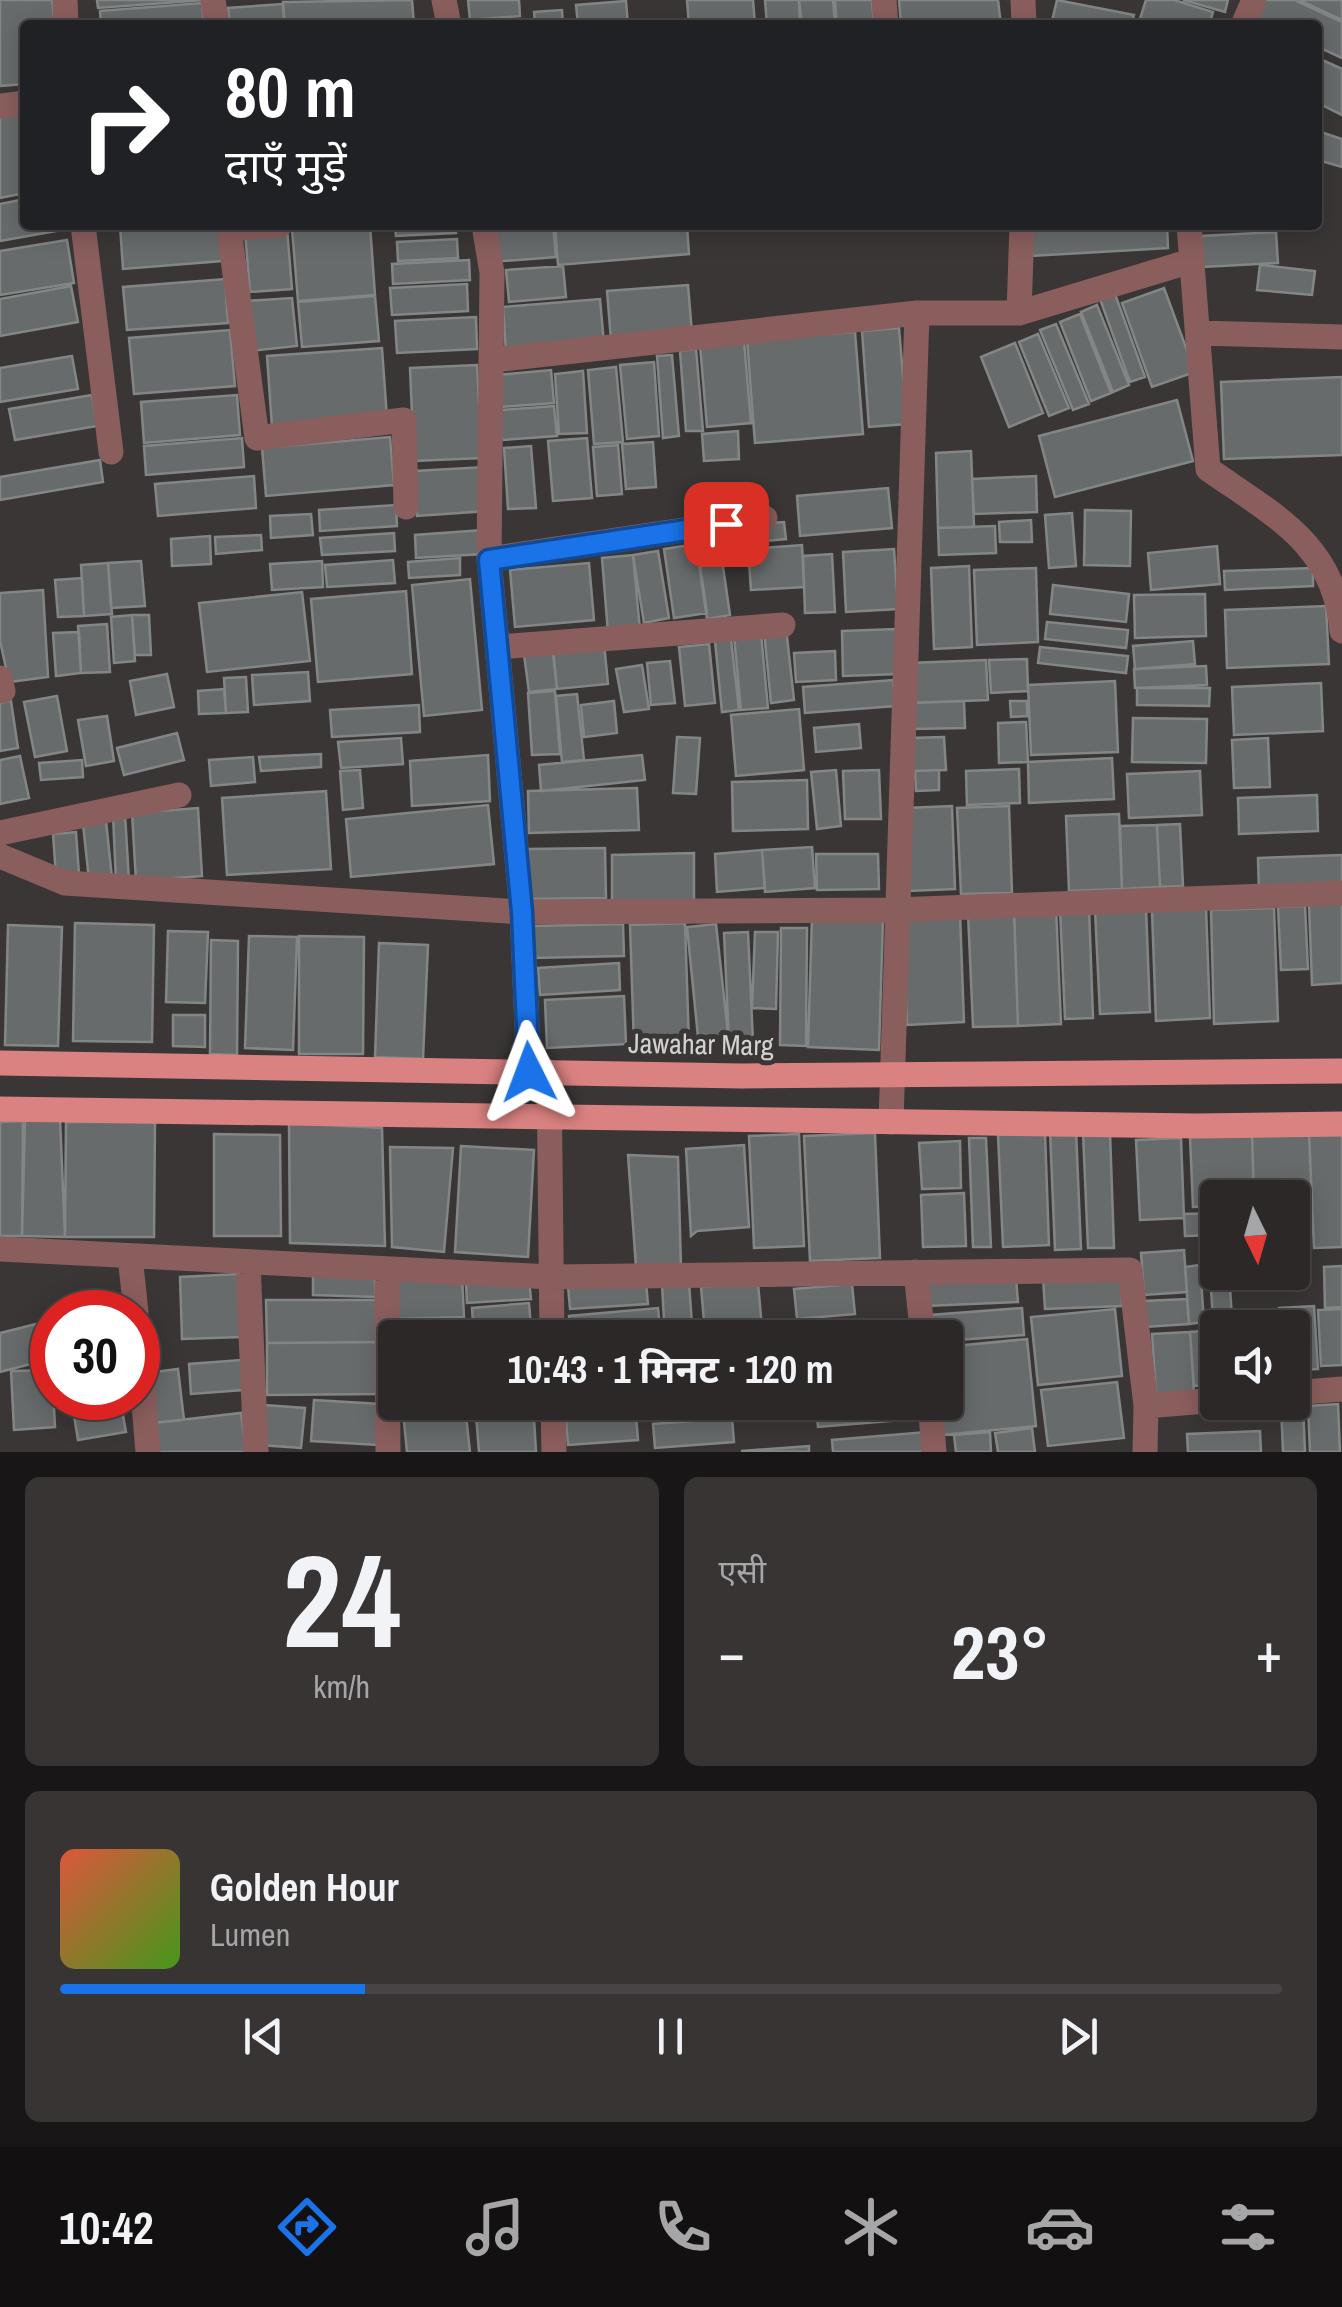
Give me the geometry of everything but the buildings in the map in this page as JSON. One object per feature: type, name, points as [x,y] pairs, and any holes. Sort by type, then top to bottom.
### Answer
[{"type":"main road","name":"Jawahar Marg","points":[[0,1063],[539,1072],[1342,1071]]},
{"type":"main road","points":[[0,1109],[892,1122],[1342,1124]]},
{"type":"street","points":[[84,230],[111,452]]},
{"type":"street","points":[[229,230],[257,438],[404,420],[406,507]]},
{"type":"street","points":[[485,230],[492,273],[489,560],[539,1072],[550,1118],[552,1320]]},
{"type":"street","points":[[1019,313],[1022,230]]},
{"type":"street","points":[[1188,230],[1208,469],[1301,536],[1324,565],[1339,597],[1342,631]]},
{"type":"street","points":[[493,360],[917,313],[1019,313],[1191,261]]},
{"type":"street","points":[[892,1122],[895,910],[917,313]]},
{"type":"street","points":[[1199,333],[1342,337]]},
{"type":"street","points":[[489,560],[765,518]]},
{"type":"street","points":[[498,646],[783,625]]},
{"type":"street","points":[[0,832],[178,795]]},
{"type":"street","points":[[0,856],[66,883],[522,912],[895,910],[1342,894]]},
{"type":"street","points":[[0,1249],[551,1277],[1130,1270],[1146,1406],[1146,1452]]},
{"type":"street","points":[[130,1256],[134,1290]]},
{"type":"street","points":[[248,1262],[256,1452]]},
{"type":"street","points":[[387,1269],[388,1452]]},
{"type":"street","points":[[916,1272],[921,1320]]},
{"type":"street","points":[[1310,1392],[1342,1389]]},
{"type":"street","points":[[1146,1406],[1200,1402]]},
{"type":"street","points":[[145,1420],[148,1452]]},
{"type":"street","points":[[553,1420],[554,1452]]},
{"type":"street","points":[[931,1420],[934,1452]]},
{"type":"route","points":[[529,1072],[522,912],[489,560],[726,524]]}]
